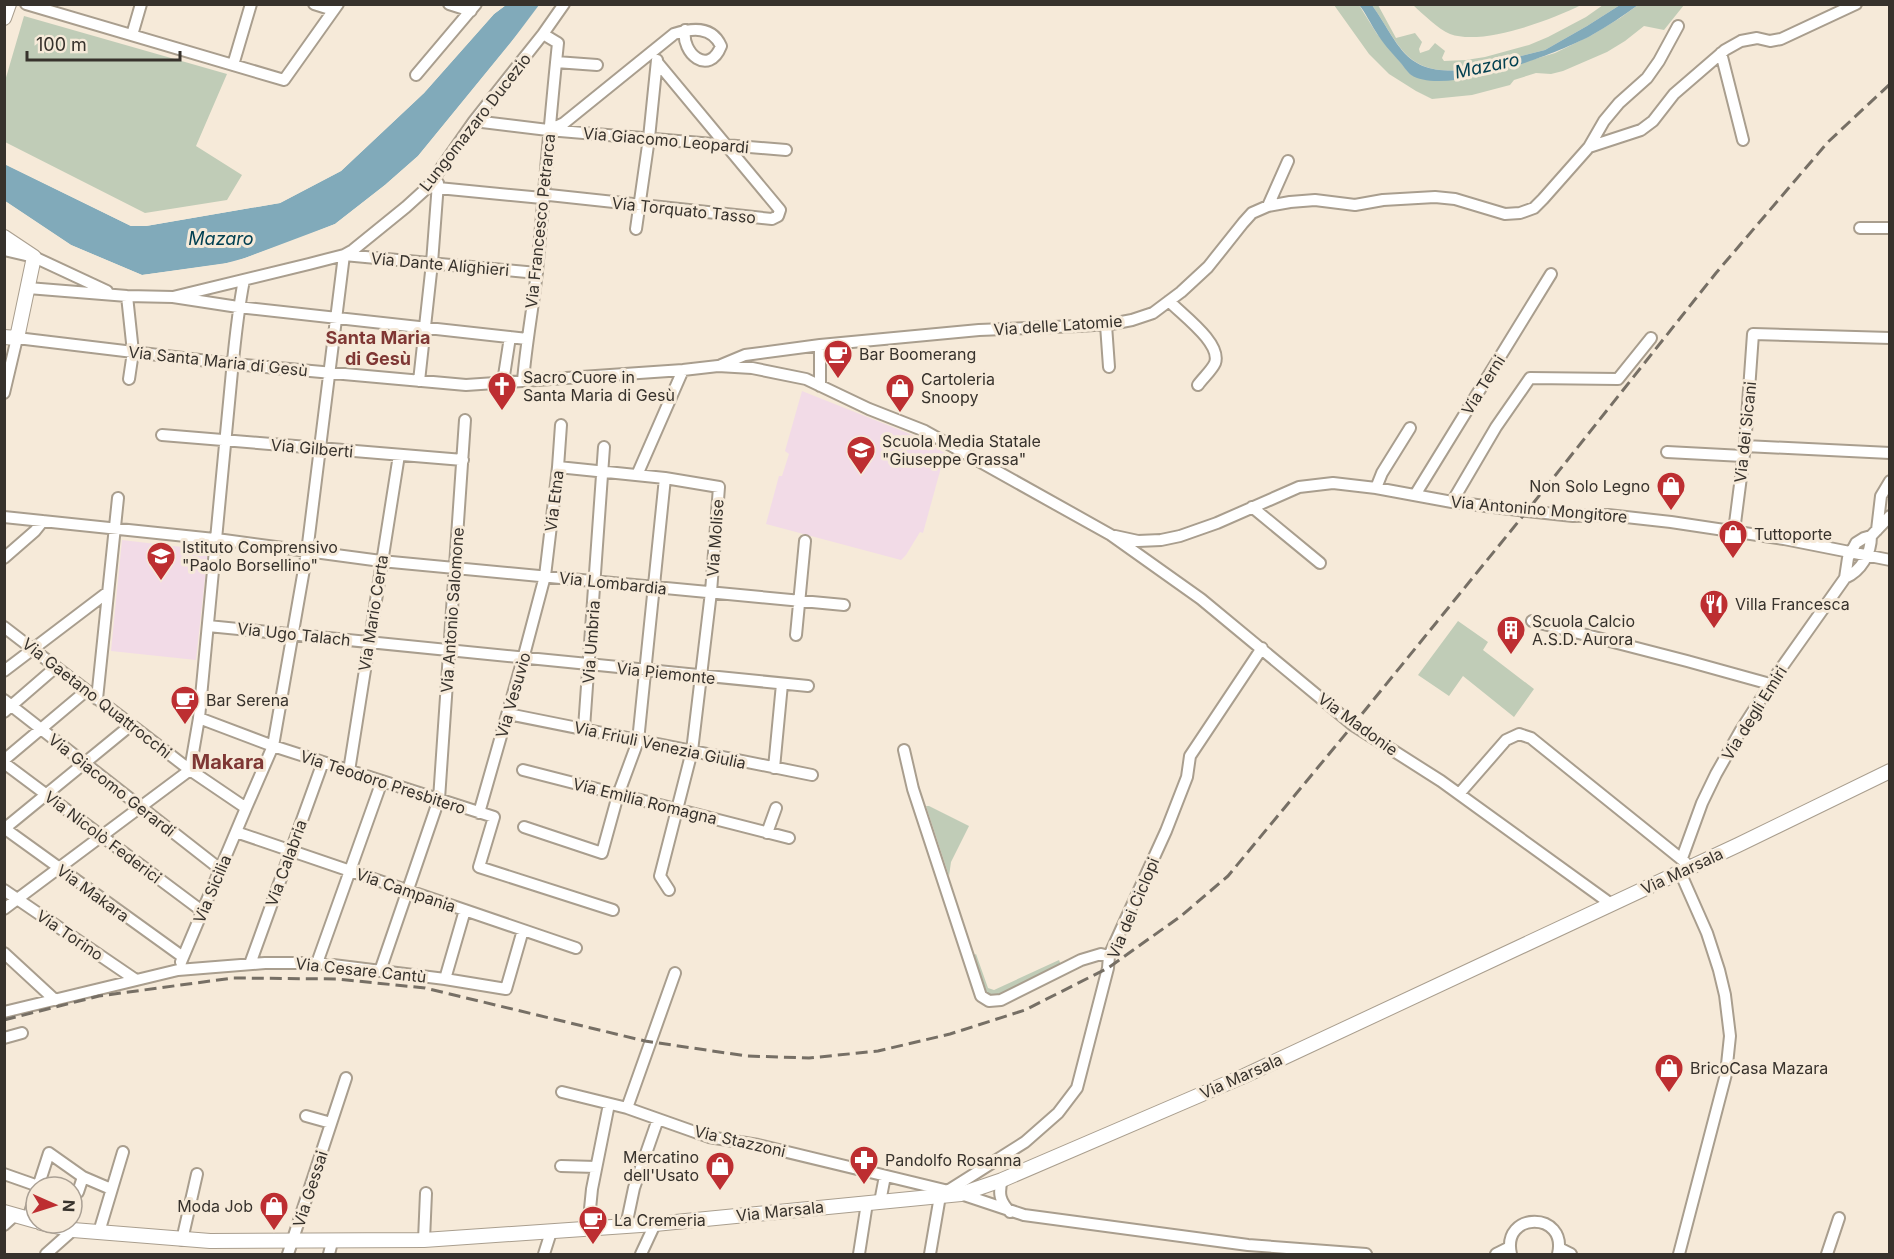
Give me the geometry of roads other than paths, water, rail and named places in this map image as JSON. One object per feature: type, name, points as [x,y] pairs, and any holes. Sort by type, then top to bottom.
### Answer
[{"type":"main road","points":[[4,18],[9,4]]},
{"type":"main road","points":[[4,237],[34,257],[28,288],[10,337]]},
{"type":"main road","name":"Via Marsala","points":[[84,1231],[182,1240],[293,1240],[330,1248],[655,1224],[874,1202],[947,1194],[1002,1180],[1244,1076],[1611,904],[1683,866],[1890,771]]},
{"type":"street","points":[[26,4],[284,80],[335,7],[314,4]]},
{"type":"street","points":[[132,35],[141,4]]},
{"type":"street","points":[[233,65],[250,4]]},
{"type":"street","points":[[449,4],[474,8]]},
{"type":"street","name":"Lungomazaro Ducezio","points":[[173,297],[344,255],[353,250],[433,187],[439,171],[474,121],[564,4]]},
{"type":"street","points":[[1588,147],[1641,130],[1653,121],[1674,94],[1721,53],[1741,41],[1756,38],[1770,41],[1781,39],[1857,4]]},
{"type":"street","points":[[416,75],[474,8]]},
{"type":"street","name":"Via delle Latomie","points":[[718,366],[745,355],[820,345],[979,330],[1106,325],[1132,320],[1153,313],[1169,301],[1208,267],[1252,213],[1268,206],[1315,200],[1355,205],[1383,200],[1435,197],[1455,200],[1505,214],[1520,213],[1534,208],[1544,199],[1588,147],[1604,121],[1619,103],[1647,78],[1678,26]]},
{"type":"street","points":[[548,130],[564,123],[659,45],[674,34],[685,30]]},
{"type":"street","name":"Via Francesco Petrarca","points":[[523,381],[537,273],[548,130],[558,43],[543,34]]},
{"type":"street","points":[[636,229],[659,45]]},
{"type":"street","points":[[1721,53],[1743,140]]},
{"type":"street","points":[[556,62],[597,65]]},
{"type":"street","name":"Via Torquato Tasso","points":[[433,187],[542,198],[549,195],[772,219],[778,216],[780,210],[657,62]]},
{"type":"street","name":"Via Giacomo Leopardi","points":[[474,121],[548,130],[786,150]]},
{"type":"street","points":[[1268,206],[1288,161]]},
{"type":"street","points":[[419,381],[432,263],[433,187]]},
{"type":"street","points":[[1860,228],[1890,228]]},
{"type":"street","points":[[4,250],[34,257],[122,295]]},
{"type":"street","name":"Via Dante Alighieri","points":[[344,255],[537,273]]},
{"type":"street","name":"Via Sicilia","points":[[178,970],[273,746],[307,552],[344,255]]},
{"type":"street","name":"Via Terni","points":[[1415,495],[1551,274]]},
{"type":"street","points":[[4,909],[190,770],[199,718],[239,318],[238,308],[244,280]]},
{"type":"street","points":[[28,288],[173,297],[238,308],[527,339]]},
{"type":"street","points":[[122,295],[133,352],[129,379]]},
{"type":"street","points":[[1169,301],[1202,332],[1212,345],[1216,356],[1215,364],[1198,385]]},
{"type":"street","points":[[1106,325],[1109,367]]},
{"type":"street","name":"Via dei Sicani","points":[[1734,531],[1744,451],[1753,334],[1890,338]]},
{"type":"street","points":[[4,393],[10,337]]},
{"type":"street","name":"Via Santa Maria di Gesù","points":[[10,337],[233,364],[466,385],[718,366]]},
{"type":"street","points":[[503,382],[510,337]]},
{"type":"street","points":[[1452,502],[1496,427],[1530,378],[1617,379],[1651,338]]},
{"type":"street","points":[[820,345],[820,386]]},
{"type":"street","points":[[718,366],[752,368],[806,379],[869,409],[925,431],[1112,535]]},
{"type":"street","points":[[637,475],[683,370]]},
{"type":"street","name":"Via Antonio Salomone","points":[[380,971],[439,799],[465,420]]},
{"type":"street","name":"Via Etna","points":[[545,576],[561,425]]},
{"type":"street","points":[[1376,488],[1382,473],[1410,428]]},
{"type":"street","name":"Via Gilberti","points":[[162,435],[463,460]]},
{"type":"street","name":"Via Umbria","points":[[584,728],[604,447]]},
{"type":"street","points":[[1667,452],[1833,449],[1890,453]]},
{"type":"street","name":"Via Mario Certa","points":[[349,771],[399,455]]},
{"type":"street","name":"Via Molise","points":[[558,467],[665,478],[719,487],[711,592],[692,751],[660,876],[669,890]]},
{"type":"street","points":[[524,827],[603,853],[618,795],[638,741],[665,478]]},
{"type":"street","name":"Via degli Emiri","points":[[1845,578],[1853,575],[1866,556],[1874,533],[1881,496],[1890,481]]},
{"type":"street","name":"Via Antonino Mongitore","points":[[1112,535],[1138,540],[1161,540],[1198,531],[1299,487],[1333,483],[1376,488],[1452,502],[1573,516],[1608,515],[1650,519],[1784,539],[1890,560]]},
{"type":"street","points":[[97,699],[118,498]]},
{"type":"street","points":[[1252,507],[1320,563]]},
{"type":"street","name":"Via degli Emiri","points":[[1683,866],[1702,803],[1741,730],[1770,684],[1845,578],[1850,553],[1856,543],[1874,533],[1890,516]]},
{"type":"street","name":"Via Lombardia","points":[[4,517],[381,561],[844,605]]},
{"type":"street","points":[[4,558],[43,521]]},
{"type":"street","name":"Via Madonie","points":[[1112,535],[1201,599],[1353,725],[1459,794],[1611,904]]},
{"type":"street","points":[[796,635],[805,541]]},
{"type":"street","name":"Via Vesuvio","points":[[479,813],[545,576]]},
{"type":"street","points":[[4,671],[108,592]]},
{"type":"street","points":[[1532,621],[1770,684]]},
{"type":"street","name":"Via Ugo Talach","points":[[208,626],[523,659]]},
{"type":"street","name":"Via Gaetano Quattrocchi","points":[[4,627],[190,770],[246,808]]},
{"type":"street","name":"Via dei Ciclopi","points":[[947,1194],[1025,1142],[1058,1113],[1077,1088],[1108,968],[1109,956],[1166,831],[1187,777],[1190,756],[1262,648]]},
{"type":"street","name":"Via Piemonte","points":[[523,659],[808,686]]},
{"type":"street","points":[[7,706],[56,667]]},
{"type":"street","points":[[774,768],[782,684]]},
{"type":"street","points":[[4,761],[86,691]]},
{"type":"street","name":"Via Giacomo Gerardi","points":[[7,706],[41,729],[220,869]]},
{"type":"street","name":"Via Friuli Venezia Giulia","points":[[508,714],[812,775]]},
{"type":"street","name":"Via Teodoro Presbitero","points":[[199,718],[273,746],[494,817],[479,867],[613,910]]},
{"type":"street","points":[[5,828],[131,725]]},
{"type":"street","points":[[1459,794],[1506,740],[1518,734],[1531,738],[1683,866],[1719,970],[1725,995],[1730,1036],[1726,1074],[1679,1254]]},
{"type":"street","points":[[904,750],[913,789],[981,996],[989,1002],[1000,1000],[1081,960],[1101,954],[1109,956]]},
{"type":"street","name":"Via Nicolò Federici","points":[[4,761],[202,911]]},
{"type":"street","name":"Via Calabria","points":[[250,964],[323,762]]},
{"type":"street","name":"Via Emilia Romagna","points":[[523,770],[789,838]]},
{"type":"street","points":[[317,963],[382,781]]},
{"type":"street","points":[[767,833],[776,808]]},
{"type":"street","name":"Via Makara","points":[[5,828],[183,957]]},
{"type":"street","name":"Via Campania","points":[[236,832],[576,948]]},
{"type":"street","name":"Via Torino","points":[[4,890],[136,980]]},
{"type":"street","points":[[445,979],[465,910]]},
{"type":"street","name":"Via Cesare Cantù","points":[[4,1012],[178,970],[250,964],[317,963],[506,989],[523,930]]},
{"type":"street","points":[[4,953],[55,1000]]},
{"type":"street","points":[[627,1108],[675,973]]},
{"type":"street","points":[[4,1038],[22,1034]]},
{"type":"street","name":"Via Gessai","points":[[288,1254],[346,1078]]},
{"type":"street","name":"Via Stazzoni","points":[[562,1092],[627,1108],[709,1137],[758,1145],[885,1176],[1010,1212],[1214,1241],[1366,1254]]},
{"type":"street","points":[[588,1229],[592,1189],[609,1104]]},
{"type":"street","points":[[306,1116],[331,1123]]},
{"type":"street","points":[[626,1226],[634,1188],[658,1119]]},
{"type":"street","points":[[99,1232],[123,1152]]},
{"type":"street","points":[[42,1175],[49,1153],[80,1175]]},
{"type":"street","points":[[561,1166],[596,1167]]},
{"type":"street","points":[[4,1174],[24,1182]]},
{"type":"street","points":[[182,1240],[197,1174]]},
{"type":"street","points":[[859,1254],[874,1202],[885,1176]]},
{"type":"street","points":[[84,1177],[111,1189]]},
{"type":"street","points":[[1002,1180],[999,1192],[1002,1203],[1010,1212]]},
{"type":"street","points":[[424,1240],[426,1193]]},
{"type":"street","points":[[930,1254],[947,1194]]},
{"type":"street","points":[[1827,1254],[1839,1218]]},
{"type":"street","points":[[1496,1254],[1510,1251],[1512,1236],[1519,1227],[1535,1221],[1551,1228],[1557,1237],[1558,1251],[1571,1254]]},
{"type":"street","points":[[641,1254],[655,1224]]},
{"type":"street","points":[[544,1254],[551,1232]]},
{"type":"street","points":[[46,1254],[67,1235]]},
{"type":"water","name":"Mazaro","points":[[506,5],[539,5],[418,156],[335,224],[298,239],[234,262],[142,275],[71,245],[5,201],[4,164],[131,226],[146,226],[280,203],[341,171],[424,93],[494,14]]},
{"type":"water","name":"Mazaro","points":[[1359,5],[1372,5],[1399,46],[1417,63],[1429,68],[1466,70],[1545,50],[1620,5],[1638,5],[1592,35],[1555,52],[1502,70],[1449,81],[1427,80],[1411,75],[1381,39]]},
{"type":"railway","points":[[4,1020],[99,996],[233,978],[337,979],[425,988],[645,1041],[747,1056],[809,1058],[878,1051],[950,1034],[1025,1010],[1108,968],[1181,916],[1228,876],[1527,511],[1716,273],[1828,142],[1890,84]]},
{"type":"place","name":"Bar Boomerang","points":[[838,380]]},
{"type":"place","name":"Sacro Cuore in Santa Maria di Gesù","points":[[502,412]]},
{"type":"place","name":"Cartoleria Snoopy","points":[[900,414]]},
{"type":"place","name":"Scuola Media Statale \"Giuseppe Grassa\"","points":[[861,476]]},
{"type":"place","name":"Non Solo Legno","points":[[1671,512]]},
{"type":"place","name":"Tuttoporte","points":[[1733,560]]},
{"type":"place","name":"Istituto Comprensivo \"Paolo Borsellino\"","points":[[161,582]]},
{"type":"place","name":"Villa Francesca","points":[[1714,630]]},
{"type":"place","name":"Scuola Calcio A.S.D. Aurora","points":[[1511,656]]},
{"type":"place","name":"Bar Serena","points":[[185,726]]},
{"type":"place","name":"BricoCasa Mazara","points":[[1669,1094]]},
{"type":"place","name":"Pandolfo Rosanna","points":[[864,1186]]},
{"type":"place","name":"Mercatino dell'Usato","points":[[720,1192]]},
{"type":"place","name":"Moda Job","points":[[274,1232]]},
{"type":"place","name":"La Cremeria","points":[[593,1246]]},
{"type":"district","name":"Santa Maria di Gesù","points":[[378,348]]},
{"type":"district","name":"Makara","points":[[228,762]]}]
